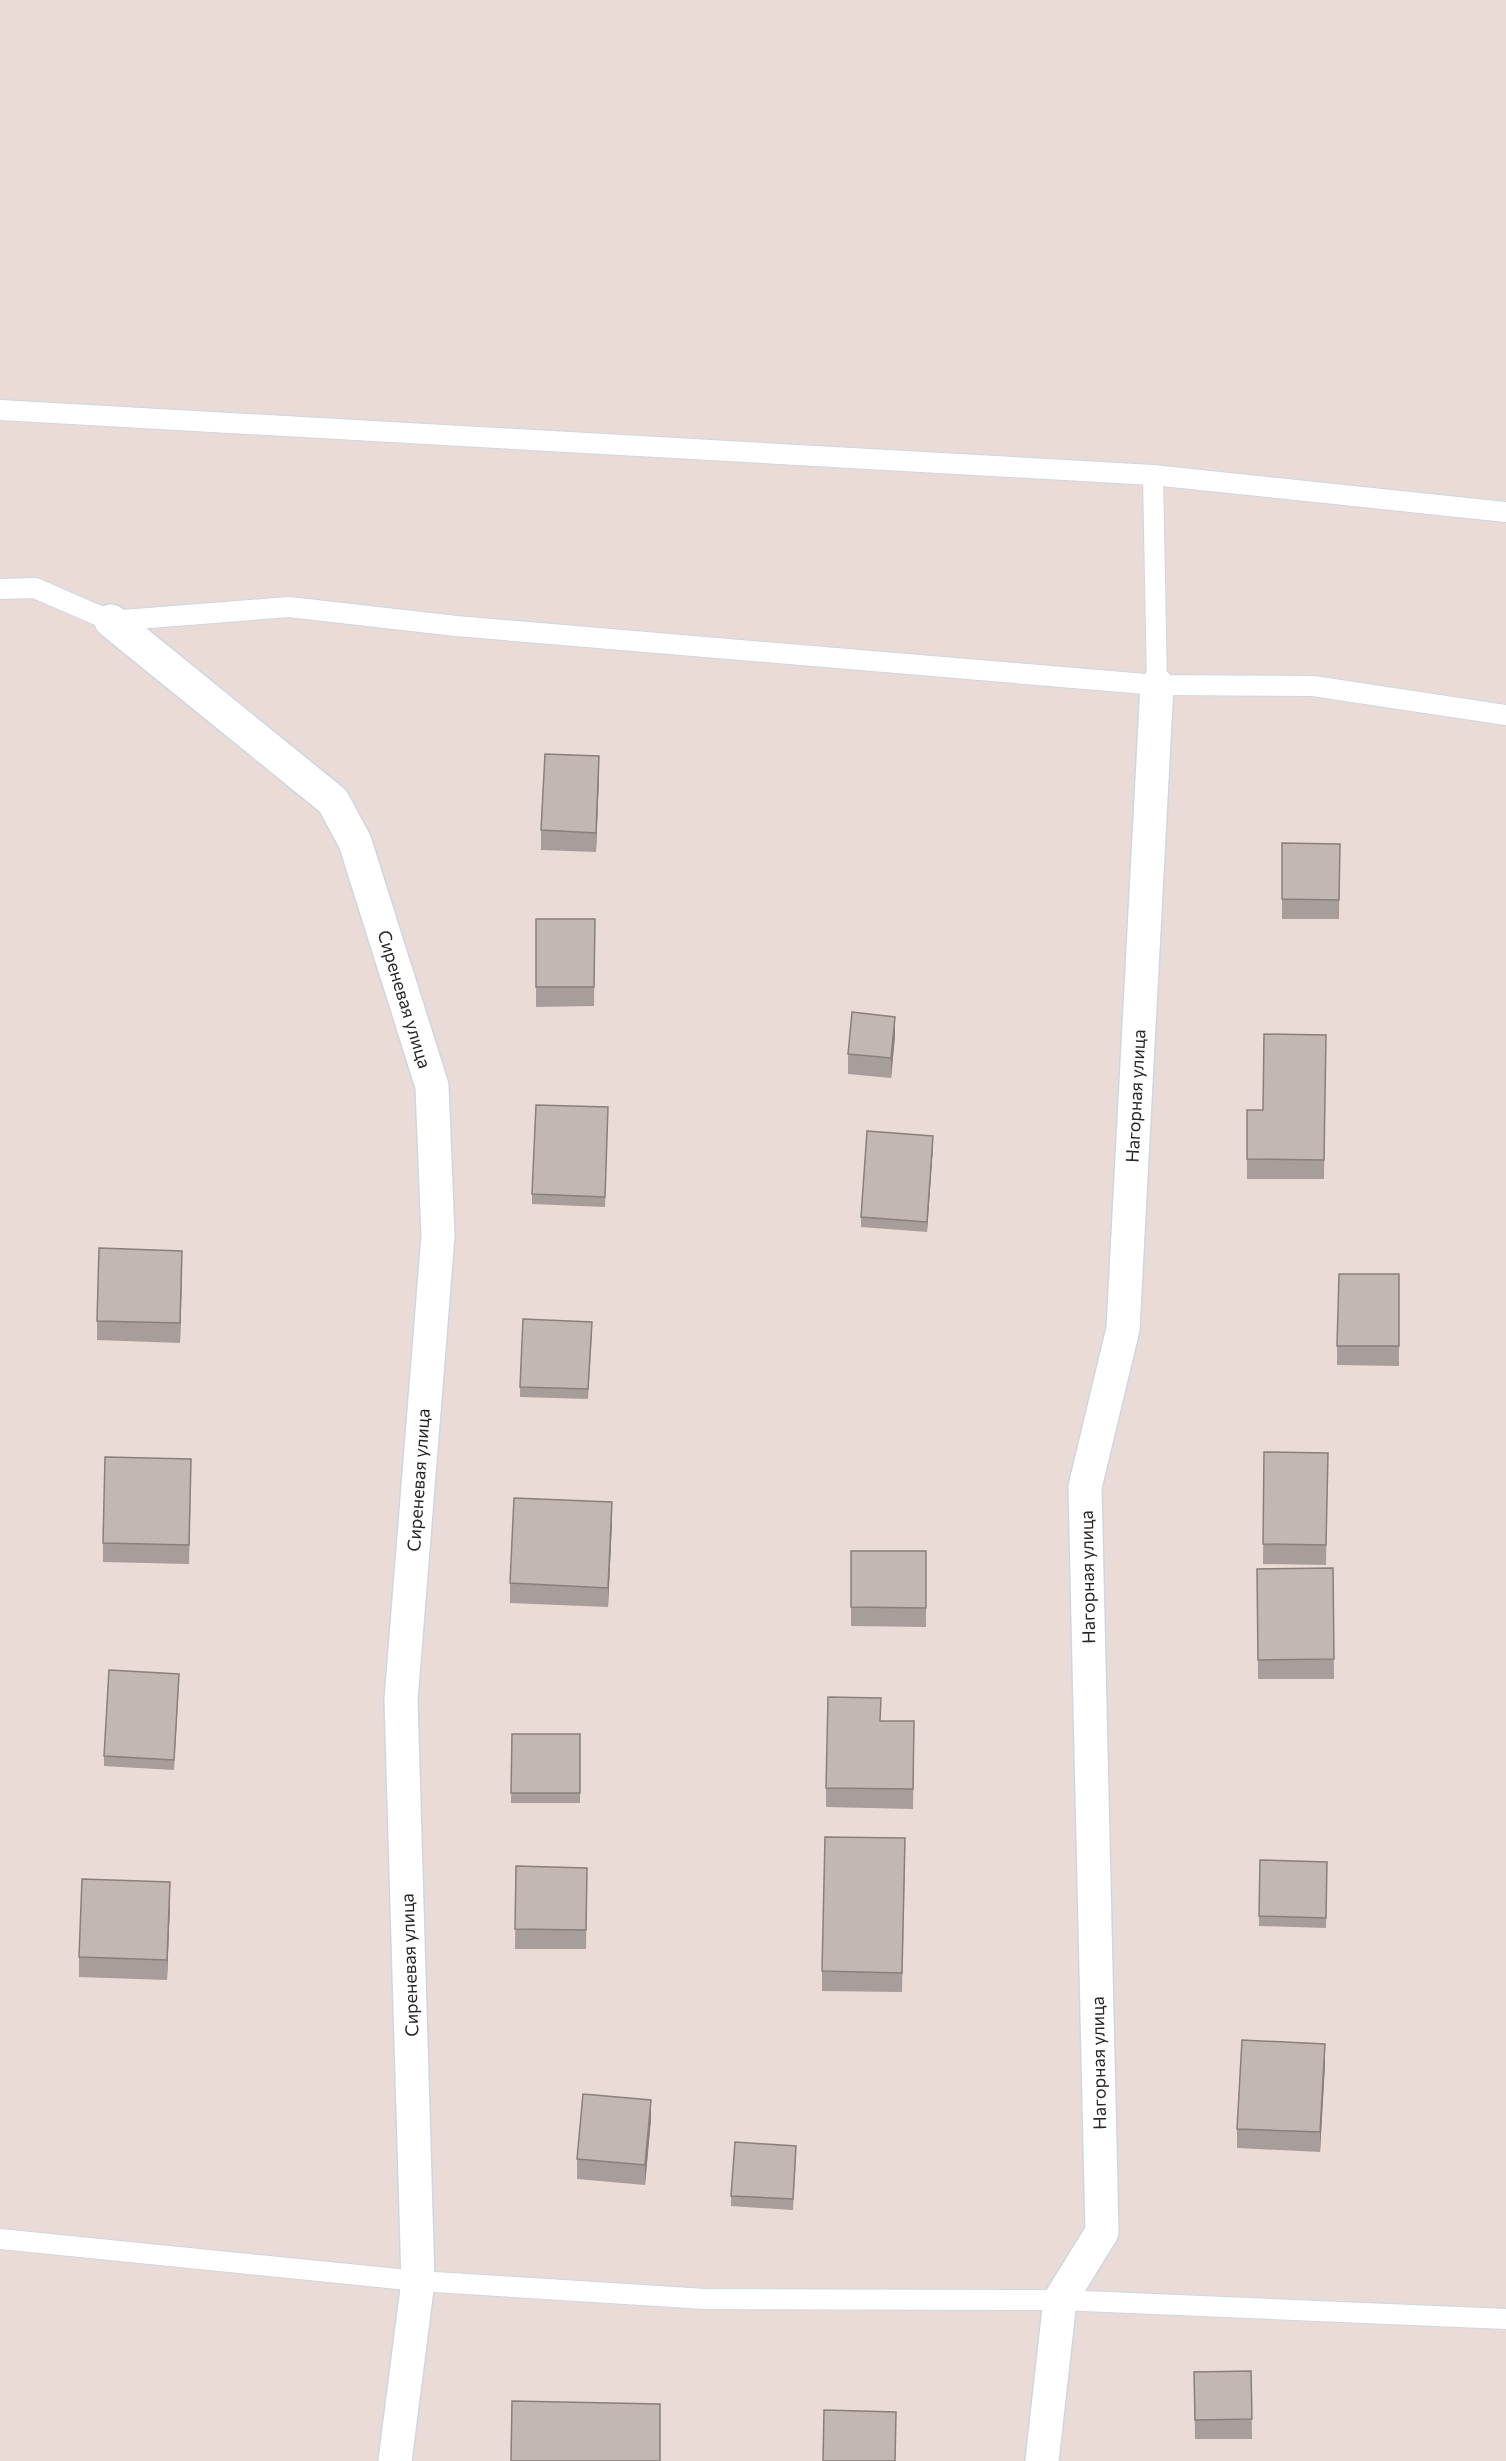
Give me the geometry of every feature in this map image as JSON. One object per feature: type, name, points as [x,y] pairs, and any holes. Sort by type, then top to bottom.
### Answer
[{"type":"street","name":"Сиреневая улица","points":[[111,621],[333,801],[355,842],[432,1086],[438,1236],[401,1700],[418,2281],[395,2461]]},
{"type":"street","name":"Нагорная улица","points":[[1042,2461],[1060,2300],[1102,2232],[1085,1487],[1123,1329],[1157,685]]},
{"type":"lane","points":[[0,410],[1153,476],[1506,512]]},
{"type":"lane","points":[[1153,476],[1157,685]]},
{"type":"lane","points":[[0,589],[34,588],[111,621],[289,607],[456,626],[1157,685],[1313,686],[1506,715]]},
{"type":"lane","points":[[0,2239],[418,2281],[705,2299],[1060,2300],[1506,2319]]},
{"type":"building","points":[[545,754],[599,756],[596,833],[541,830]]},
{"type":"building","points":[[1282,843],[1340,844],[1339,900],[1282,899]]},
{"type":"building","points":[[536,919],[595,919],[594,987],[536,987]]},
{"type":"building","points":[[852,1012],[895,1017],[891,1058],[848,1054]]},
{"type":"building","points":[[1264,1034],[1326,1035],[1324,1160],[1247,1159],[1247,1110],[1263,1110]]},
{"type":"building","points":[[536,1105],[608,1107],[605,1197],[532,1194]]},
{"type":"building","points":[[867,1131],[933,1136],[927,1222],[861,1217]]},
{"type":"building","points":[[99,1248],[182,1251],[180,1323],[97,1321]]},
{"type":"building","points":[[1339,1274],[1399,1274],[1399,1346],[1337,1346]]},
{"type":"building","points":[[523,1319],[592,1322],[588,1389],[520,1387]]},
{"type":"building","points":[[1264,1452],[1328,1453],[1326,1545],[1263,1544]]},
{"type":"building","points":[[105,1457],[191,1459],[189,1545],[103,1543]]},
{"type":"building","points":[[514,1498],[612,1502],[608,1588],[510,1583]]},
{"type":"building","points":[[851,1551],[926,1551],[926,1608],[851,1607]]},
{"type":"building","points":[[1333,1568],[1334,1659],[1258,1660],[1257,1569]]},
{"type":"building","points":[[109,1670],[179,1674],[174,1760],[104,1756]]},
{"type":"building","points":[[828,1697],[881,1698],[880,1721],[914,1721],[913,1789],[826,1788]]},
{"type":"building","points":[[512,1734],[580,1734],[580,1793],[511,1793]]},
{"type":"building","points":[[825,1837],[905,1838],[902,1973],[822,1971]]},
{"type":"building","points":[[1260,1860],[1327,1862],[1326,1918],[1259,1916]]},
{"type":"building","points":[[516,1866],[587,1868],[586,1930],[515,1929]]},
{"type":"building","points":[[82,1879],[170,1882],[167,1960],[79,1957]]},
{"type":"building","points":[[1242,2040],[1325,2044],[1320,2132],[1237,2129]]},
{"type":"building","points":[[583,2094],[651,2100],[645,2165],[577,2159]]},
{"type":"building","points":[[735,2142],[796,2146],[793,2199],[731,2196]]},
{"type":"building","points":[[1251,2371],[1252,2419],[1195,2420],[1194,2372]]},
{"type":"building","points":[[512,2401],[660,2404],[660,2461],[511,2461]]},
{"type":"building","points":[[824,2410],[896,2412],[895,2461],[823,2461]]}]
